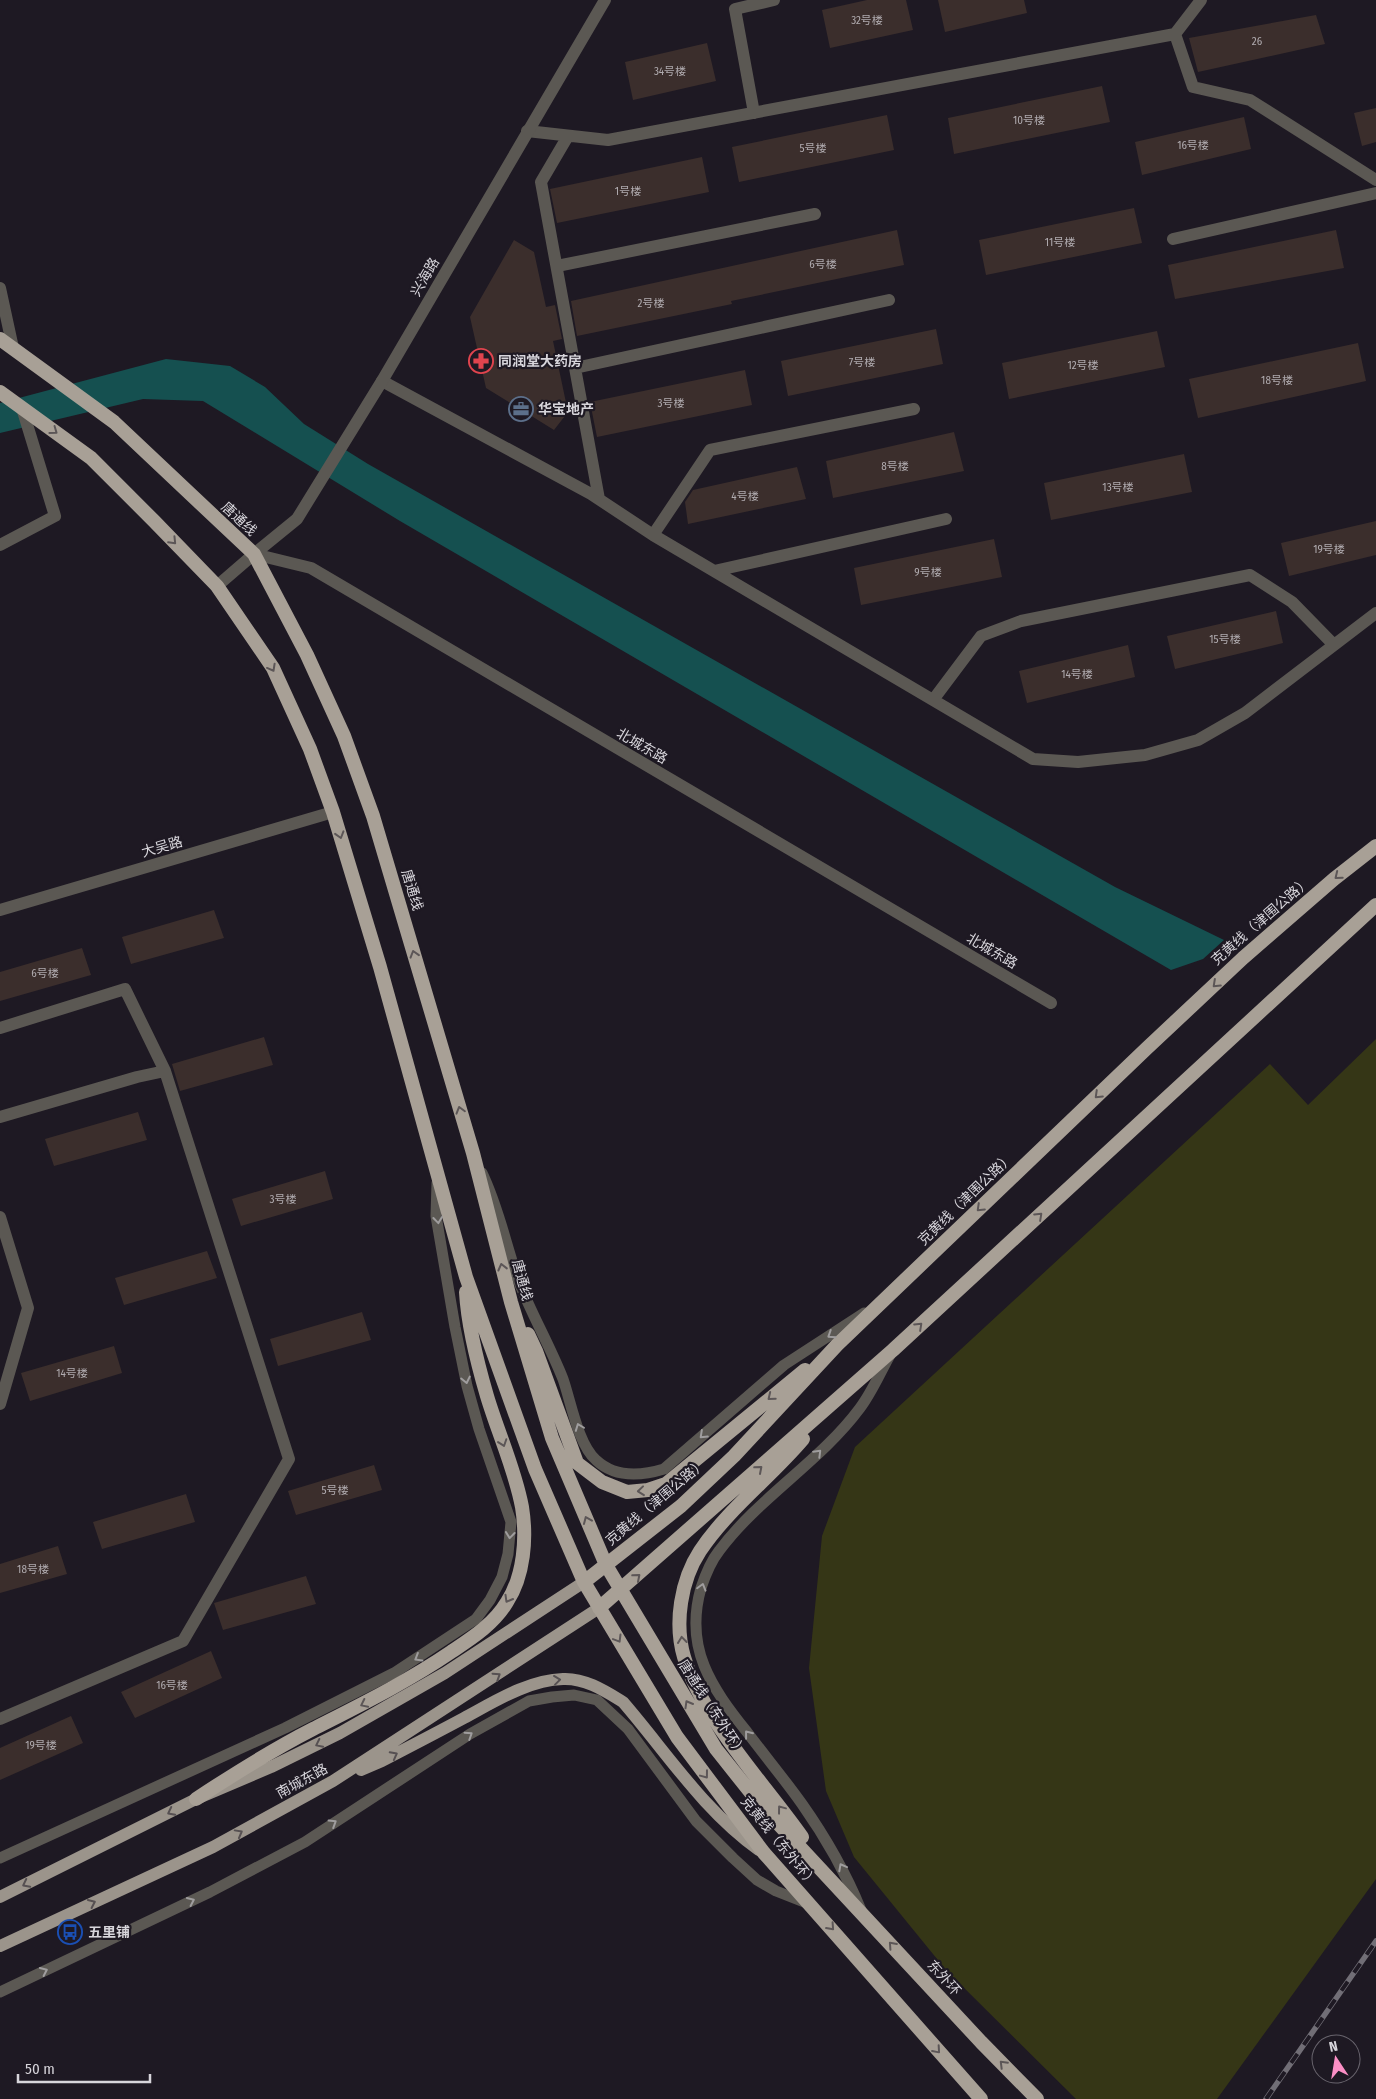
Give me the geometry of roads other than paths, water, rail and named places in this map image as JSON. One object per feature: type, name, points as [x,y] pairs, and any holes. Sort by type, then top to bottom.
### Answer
[{"type":"highway","name":"唐通线","points":[[0,339],[114,422],[254,554],[307,655],[344,736],[373,816],[473,1153],[511,1302],[552,1438],[606,1565]]},
{"type":"highway","points":[[0,392],[91,458],[217,586],[273,668],[310,749],[333,812],[380,967],[466,1277],[536,1469],[584,1582]]},
{"type":"highway","name":"克黄线（津围公路）","points":[[584,1582],[681,1506],[728,1462],[837,1345],[1243,958],[1334,879],[1376,846]]},
{"type":"highway","points":[[600,1608],[893,1350],[1376,905]]},
{"type":"highway","points":[[196,1799],[253,1761],[426,1670],[487,1626],[507,1602],[517,1580],[523,1555],[525,1528],[515,1479],[487,1395],[468,1321],[466,1277]]},
{"type":"highway","points":[[511,1302],[536,1351],[577,1463],[602,1482],[628,1492],[648,1490],[666,1484],[837,1345]]},
{"type":"highway","points":[[829,1877],[719,1724],[694,1681],[684,1656],[680,1625],[682,1596],[689,1572],[700,1550],[786,1459],[840,1397]]},
{"type":"highway","name":"唐通线（东外环）","points":[[606,1565],[716,1749],[759,1803],[829,1877]]},
{"type":"highway","name":"克黄线（东外环）","points":[[584,1582],[677,1737],[764,1853],[982,2099]]},
{"type":"highway","name":"东外环","points":[[829,1877],[981,2042],[1037,2099]]},
{"type":"main road","name":"南城东路","points":[[0,1897],[196,1799],[297,1754],[390,1706],[445,1673],[584,1582]]},
{"type":"main road","name":"南城东路","points":[[0,1946],[213,1847],[333,1781],[600,1608]]},
{"type":"main road","points":[[333,1781],[382,1762],[489,1705],[539,1682],[564,1679],[585,1682],[623,1702],[716,1814],[735,1833],[764,1853]]},
{"type":"street","name":"兴海路","points":[[254,554],[297,519],[382,381],[605,0]]},
{"type":"street","points":[[754,113],[735,9],[774,0]]},
{"type":"street","points":[[527,131],[608,140],[1175,34],[1201,0]]},
{"type":"street","points":[[1175,34],[1193,87],[1250,100],[1376,180]]},
{"type":"street","points":[[568,136],[542,182],[599,499]]},
{"type":"street","points":[[1173,239],[1376,193]]},
{"type":"street","points":[[557,266],[815,214]]},
{"type":"street","points":[[0,288],[13,348]]},
{"type":"street","points":[[575,368],[889,300]]},
{"type":"street","points":[[382,381],[599,499],[653,535],[1033,759],[1078,762],[1145,755],[1198,740],[1245,713],[1376,613]]},
{"type":"street","points":[[0,545],[55,516],[22,408]]},
{"type":"street","points":[[653,535],[710,450],[914,409]]},
{"type":"street","points":[[714,571],[946,519]]},
{"type":"street","points":[[217,586],[254,554]]},
{"type":"street","name":"北城东路","points":[[254,554],[311,568],[1051,1003]]},
{"type":"street","points":[[933,700],[981,636],[1021,620],[1250,575],[1292,602],[1334,645]]},
{"type":"street","name":"大吴路","points":[[0,910],[333,812]]},
{"type":"street","points":[[0,1028],[125,989],[165,1071],[289,1459],[183,1641],[0,1719]]},
{"type":"street","points":[[0,1118],[137,1077],[165,1071]]},
{"type":"street","points":[[0,1218],[28,1308],[0,1404]]},
{"type":"lane","points":[[473,1153],[490,1190],[519,1281],[552,1350],[586,1445],[595,1460],[611,1470],[626,1474],[646,1475],[664,1469],[784,1365],[886,1298]]},
{"type":"lane","points":[[0,1858],[286,1728],[394,1673],[476,1619],[490,1600],[502,1577],[508,1554],[511,1522],[479,1429],[463,1366],[436,1216],[437,1171]]},
{"type":"lane","points":[[861,1911],[845,1872],[832,1847],[801,1803],[722,1702],[701,1656],[695,1628],[696,1605],[718,1552],[741,1525],[809,1461],[860,1408],[893,1350]]},
{"type":"lane","points":[[0,1992],[210,1892],[305,1842],[470,1734],[529,1701],[552,1697],[574,1695],[597,1700],[628,1729],[696,1821],[733,1858],[757,1880],[776,1891],[810,1905]]},
{"type":"railway","points":[[1266,2099],[1376,1941]]},
{"type":"place","name":"同润堂大药房","points":[[481,361]]},
{"type":"place","name":"华宝地产","points":[[521,409]]},
{"type":"place","name":"五里铺","points":[[70,1932]]}]
